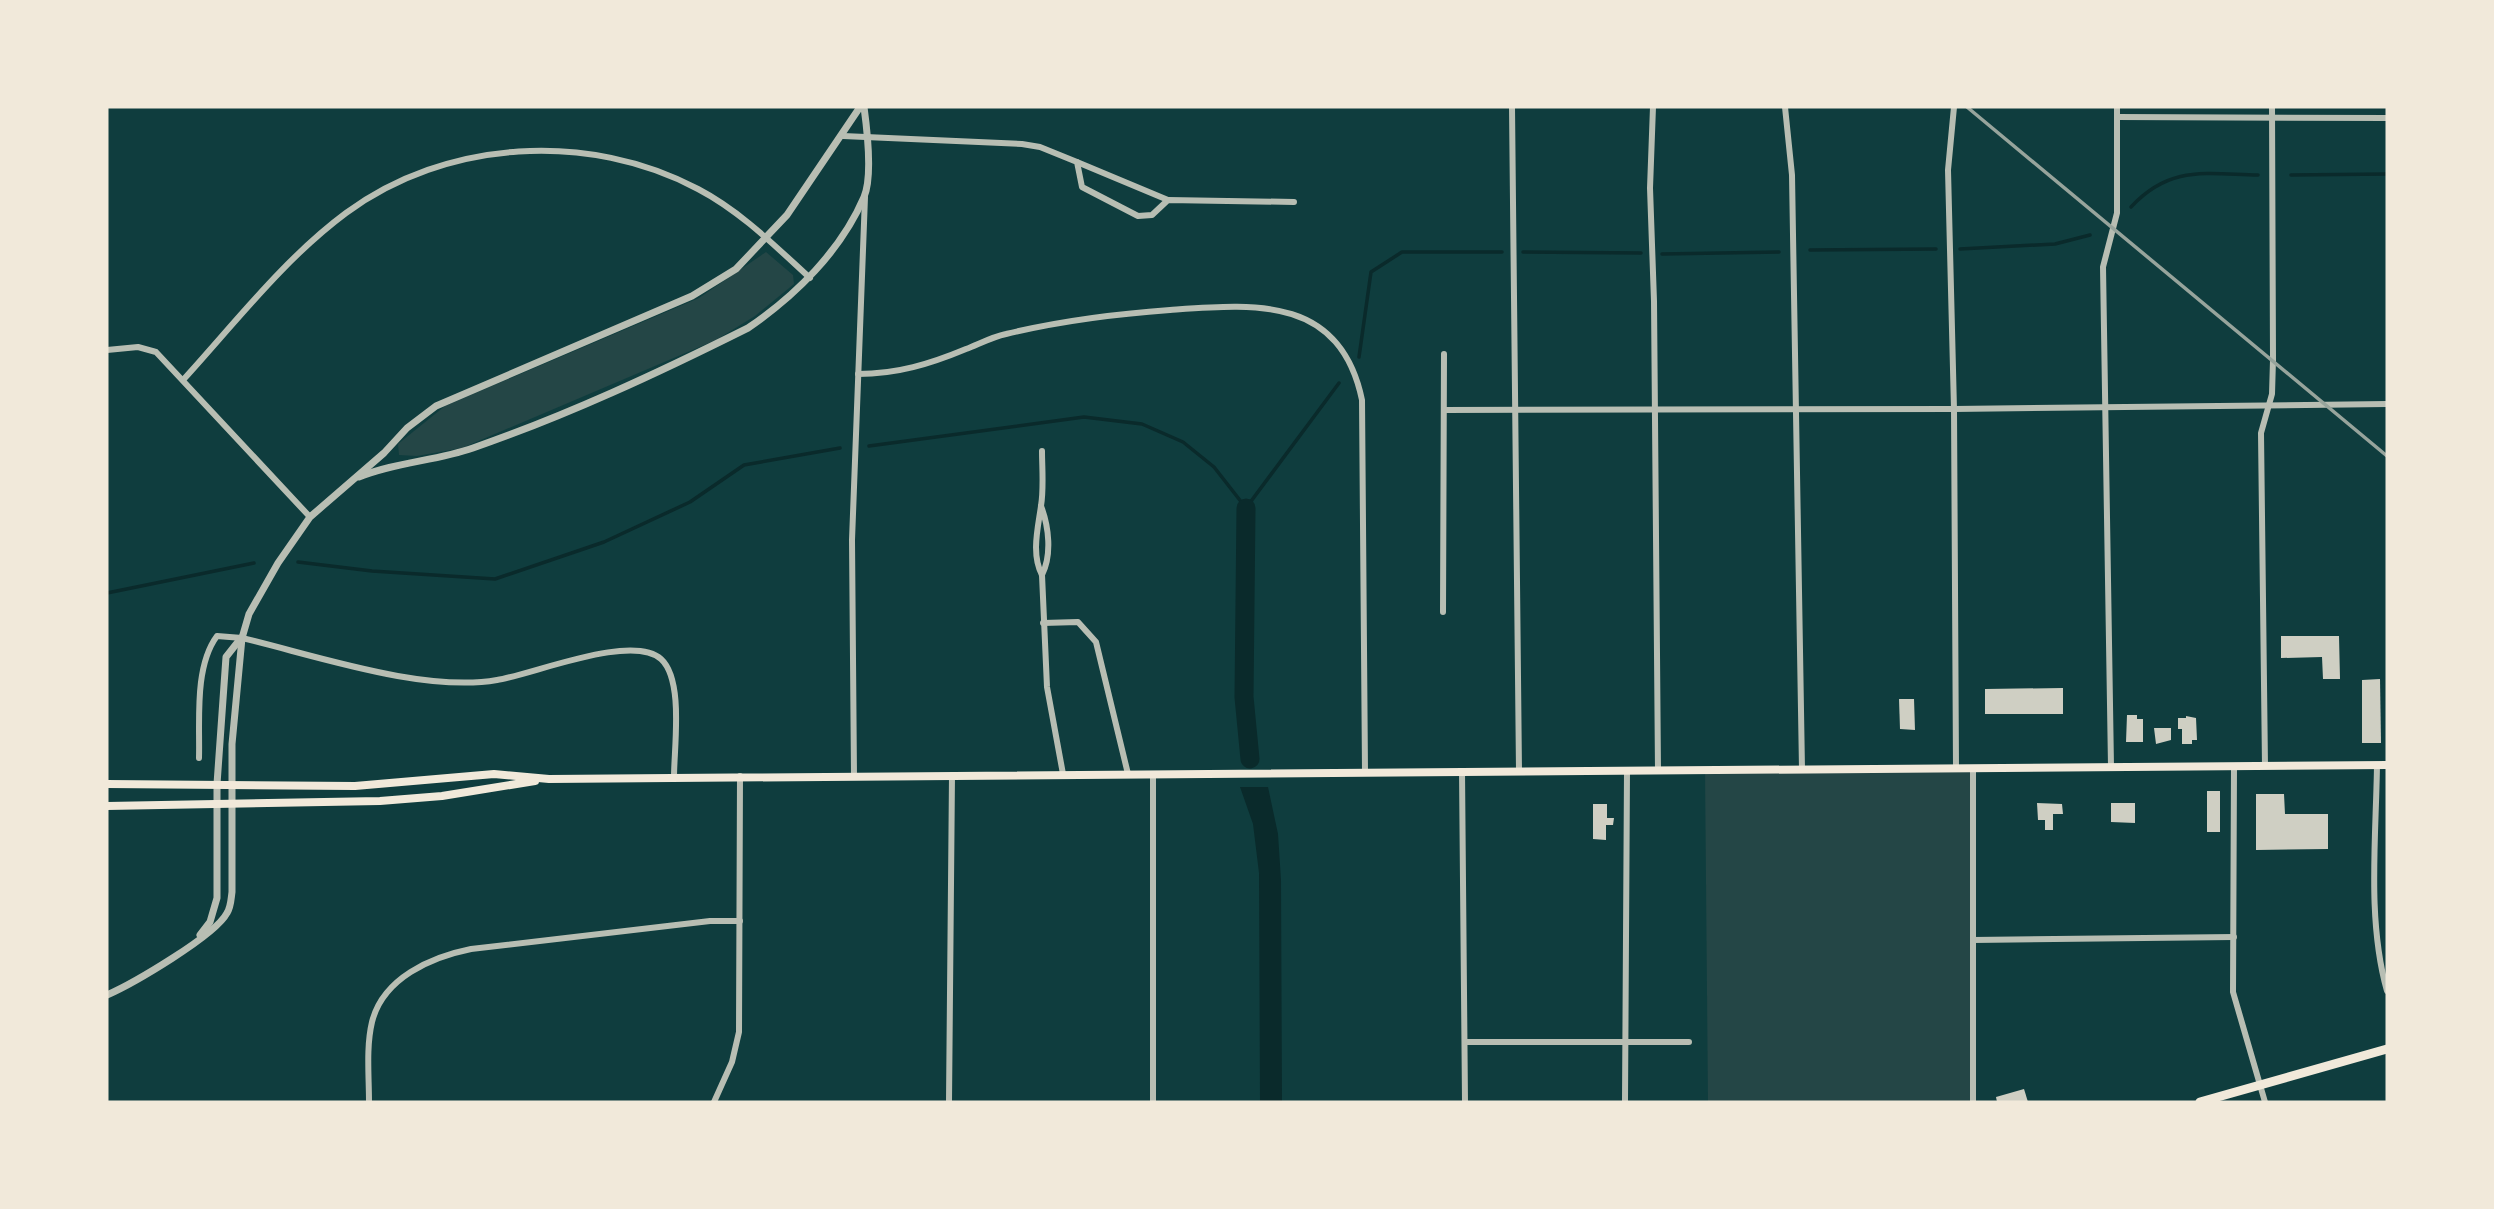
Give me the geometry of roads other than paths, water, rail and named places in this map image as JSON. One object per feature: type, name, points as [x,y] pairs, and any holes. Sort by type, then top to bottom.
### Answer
[{"type":"main road","points":[[107,784],[355,786],[494,774],[549,779],[2387,765]]},
{"type":"main road","points":[[107,806],[319,804],[429,797],[549,779]]},
{"type":"main road","points":[[2200,1102],[2259,1083],[2387,1049]]},
{"type":"street","points":[[854,776],[852,540],[868,135],[862,107]]},
{"type":"street","points":[[107,995],[138,981],[223,920],[229,912],[232,892],[231,805],[242,638],[248,614],[310,517],[384,453],[420,417],[436,406],[692,296],[736,268],[767,239],[862,107]]},
{"type":"street","points":[[1512,107],[1519,771]]},
{"type":"street","points":[[1653,107],[1650,188],[1658,771]]},
{"type":"street","points":[[1784,107],[1792,175],[1802,769]]},
{"type":"street","points":[[1954,107],[1948,170],[1954,409],[1956,768]]},
{"type":"street","points":[[2111,767],[2103,267],[2117,213],[2117,107]]},
{"type":"street","points":[[2265,766],[2260,433],[2272,394],[2272,107]]},
{"type":"street","points":[[2117,117],[2387,118]]},
{"type":"street","points":[[843,136],[868,135],[1040,147],[1168,200],[1294,202]]},
{"type":"street","points":[[183,380],[269,285],[314,240],[346,213],[401,181],[432,168],[469,159],[513,152],[563,150],[607,156],[657,170],[698,189],[767,239],[810,278]]},
{"type":"street","points":[[1077,162],[1082,187],[1138,216],[1152,215],[1168,200]]},
{"type":"street","points":[[352,480],[390,465],[461,452],[573,410],[748,328],[787,301],[810,278],[865,195]]},
{"type":"street","points":[[858,374],[887,374],[916,368],[1002,334],[1107,315],[1244,305],[1268,306],[1303,318],[1343,352],[1352,366],[1362,400],[1365,772]]},
{"type":"street","points":[[107,350],[147,349],[166,362],[310,517]]},
{"type":"street","points":[[1443,612],[1444,354]]},
{"type":"street","points":[[1444,410],[1954,409],[2387,404]]},
{"type":"street","points":[[1042,450],[1041,506],[1036,522],[1037,566],[1042,575],[1047,687],[1063,775]]},
{"type":"street","points":[[1041,506],[1048,523],[1047,566],[1042,575]]},
{"type":"street","points":[[1043,623],[1078,622],[1087,628],[1096,642],[1128,774]]},
{"type":"street","points":[[199,758],[202,688],[207,655],[217,636],[242,638],[418,679],[460,681],[495,681],[604,653],[640,651],[659,657],[675,679],[674,777]]},
{"type":"street","points":[[197,939],[210,922],[216,898],[217,784],[226,657],[242,638]]},
{"type":"street","points":[[2377,765],[2375,904],[2380,967],[2387,992]]},
{"type":"street","points":[[2234,767],[2236,1010],[2265,1102]]},
{"type":"street","points":[[1973,768],[1973,1102]]},
{"type":"street","points":[[1462,771],[1465,1102]]},
{"type":"street","points":[[1625,1102],[1627,771]]},
{"type":"street","points":[[1153,774],[1153,1102]]},
{"type":"street","points":[[949,1102],[952,775]]},
{"type":"street","points":[[714,1102],[732,1062],[739,1032],[740,776]]},
{"type":"street","points":[[369,1102],[372,1025],[375,1012],[394,987],[423,963],[446,954],[535,941],[710,921],[740,921]]},
{"type":"street","points":[[1973,940],[2234,937]]},
{"type":"street","points":[[1465,1042],[1689,1042]]},
{"type":"waterway","points":[[2131,207],[2145,194],[2174,178],[2205,174],[2258,175]]},
{"type":"waterway","points":[[2291,175],[2387,174]]},
{"type":"waterway","points":[[1960,249],[2055,244],[2090,235]]},
{"type":"waterway","points":[[1810,250],[1936,249]]},
{"type":"waterway","points":[[1359,357],[1371,272],[1402,252],[1502,252]]},
{"type":"waterway","points":[[1523,252],[1641,253]]},
{"type":"waterway","points":[[1662,254],[1779,252]]},
{"type":"waterway","points":[[869,446],[1084,417],[1142,424],[1183,442],[1214,467],[1246,508],[1339,383]]},
{"type":"waterway","points":[[298,562],[372,571],[495,579],[604,542],[690,502],[744,465],[840,448]]},
{"type":"waterway","points":[[1246,508],[1244,697],[1250,759]]},
{"type":"waterway","points":[[107,593],[254,563]]},
{"type":"railway","points":[[1967,107],[2387,456]]}]
